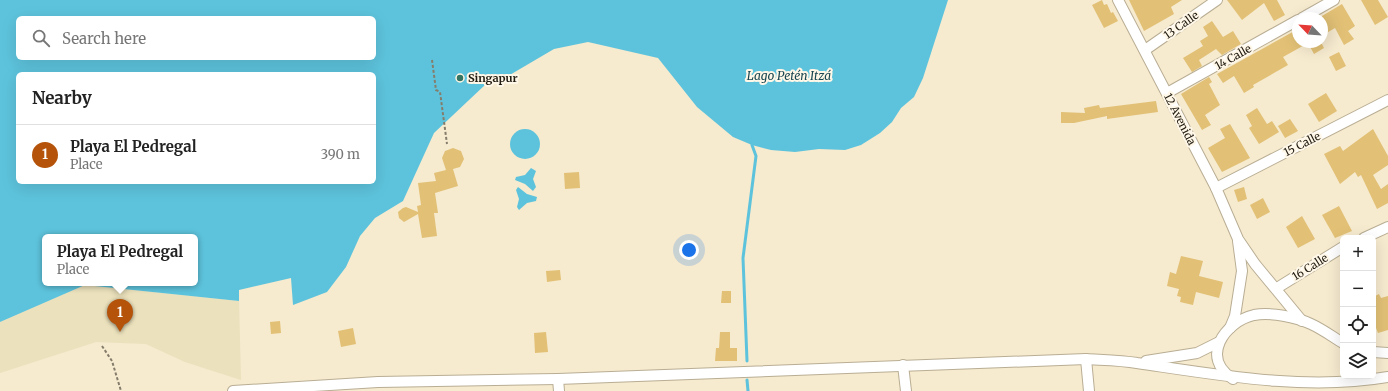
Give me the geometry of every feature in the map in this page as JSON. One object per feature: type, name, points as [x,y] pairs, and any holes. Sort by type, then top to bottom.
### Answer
[{"type":"street","name":"12 Avenida","points":[[1118,0],[1216,188],[1238,239],[1255,264],[1277,288],[1302,321]]},
{"type":"street","name":"13 Calle","points":[[1144,50],[1217,0]]},
{"type":"street","points":[[1313,12],[1334,0]]},
{"type":"street","name":"14 Calle","points":[[1167,93],[1292,23]]},
{"type":"street","name":"15 Calle","points":[[1216,188],[1388,100]]},
{"type":"street","points":[[1371,235],[1388,227]]},
{"type":"street","name":"12 Avenida","points":[[1230,328],[1235,316],[1242,271],[1238,239]]},
{"type":"street","name":"16 Calle","points":[[1277,288],[1340,249]]},
{"type":"street","points":[[1136,362],[1197,353],[1219,342],[1230,328],[1244,319],[1255,315],[1266,315],[1312,324],[1340,341]]},
{"type":"street","points":[[1219,342],[1217,354],[1220,366],[1224,373],[1235,380]]},
{"type":"street","points":[[1376,352],[1388,353]]},
{"type":"street","points":[[1086,359],[1089,391]]},
{"type":"street","points":[[233,391],[1086,359],[1136,362],[1235,380],[1268,388],[1344,384],[1388,377]]},
{"type":"street","points":[[903,365],[906,391]]},
{"type":"street","points":[[558,379],[559,391]]},
{"type":"street","points":[[1344,384],[1350,379]]},
{"type":"path","points":[[432,60],[436,90],[440,92],[447,144]]},
{"type":"path","points":[[102,346],[112,361],[121,391]]},
{"type":"sand","points":[[83,286],[239,301],[241,380],[185,362],[146,344],[96,342],[0,373],[0,322]]},
{"type":"water","name":"Lago Petén Itzá","points":[[0,0],[948,0],[923,78],[914,97],[901,108],[892,122],[880,133],[861,145],[845,150],[819,149],[795,152],[771,150],[752,145],[733,137],[697,107],[658,58],[588,42],[554,49],[508,76],[486,84],[434,133],[403,201],[375,218],[360,236],[346,267],[327,292],[293,305],[291,278],[239,290],[239,301],[95,286],[198,286],[198,234],[42,234],[42,286],[83,286],[0,322]]},
{"type":"water","points":[[525,129],[536,133],[540,144],[536,155],[525,159],[514,155],[510,144],[514,133]]},
{"type":"water","points":[[531,168],[536,171],[533,179],[536,187],[533,191],[525,184],[515,180],[516,177],[525,175]]},
{"type":"water","points":[[518,187],[527,194],[537,197],[536,201],[527,203],[519,210],[517,207],[519,199],[516,190]]},
{"type":"building","points":[[1102,0],[1104,5],[1107,4],[1111,13],[1113,12],[1118,21],[1104,28],[1092,5]]},
{"type":"building","points":[[1129,0],[1182,0],[1171,7],[1174,14],[1144,31]]},
{"type":"building","points":[[1227,0],[1277,0],[1285,15],[1274,21],[1264,3],[1242,20]]},
{"type":"building","points":[[1361,0],[1378,0],[1388,17],[1375,25]]},
{"type":"building","points":[[1342,4],[1355,26],[1348,31],[1354,39],[1344,45],[1335,28],[1328,32],[1328,12]]},
{"type":"building","points":[[1212,21],[1223,37],[1233,31],[1241,44],[1222,55],[1216,49],[1199,60],[1202,66],[1192,72],[1183,58],[1203,46],[1200,41],[1208,36],[1203,27]]},
{"type":"building","points":[[1292,32],[1292,48],[1299,48],[1283,57],[1288,65],[1253,85],[1254,87],[1244,93],[1234,76],[1223,83],[1217,74]]},
{"type":"building","points":[[1311,48],[1324,48],[1314,54]]},
{"type":"building","points":[[1339,52],[1346,66],[1336,71],[1329,57]]},
{"type":"building","points":[[1209,77],[1212,82],[1209,84],[1220,105],[1205,115],[1211,125],[1202,130],[1181,94]]},
{"type":"building","points":[[1326,93],[1337,111],[1319,122],[1308,104]]},
{"type":"building","points":[[1156,101],[1158,112],[1107,119],[1107,116],[1074,123],[1061,123],[1061,112],[1085,113],[1084,108],[1099,105],[1100,108]]},
{"type":"building","points":[[1257,108],[1267,124],[1272,121],[1279,132],[1259,144],[1249,128],[1252,126],[1246,115]]},
{"type":"building","points":[[1290,119],[1298,131],[1285,138],[1278,126]]},
{"type":"building","points":[[1230,124],[1250,158],[1222,172],[1208,148],[1225,138],[1220,129]]},
{"type":"building","points":[[1373,129],[1388,156],[1388,165],[1373,175],[1381,189],[1388,184],[1388,203],[1377,209],[1361,175],[1358,177],[1355,172],[1340,184],[1324,154],[1340,146],[1343,151]]},
{"type":"building","points":[[453,148],[461,151],[464,159],[460,167],[453,169],[458,186],[435,193],[438,213],[434,213],[437,236],[422,238],[418,214],[404,222],[399,218],[398,212],[406,207],[418,212],[417,206],[421,205],[418,183],[436,181],[434,173],[446,170],[442,158],[445,151]]},
{"type":"building","points":[[579,172],[580,188],[565,189],[564,173]]},
{"type":"building","points":[[1244,187],[1247,199],[1238,202],[1234,190]]},
{"type":"building","points":[[1263,198],[1270,212],[1257,219],[1250,205]]},
{"type":"building","points":[[1339,206],[1352,231],[1335,238],[1322,215]]},
{"type":"building","points":[[1302,216],[1315,239],[1298,248],[1286,227]]},
{"type":"building","points":[[1181,256],[1203,261],[1199,276],[1223,282],[1219,298],[1196,292],[1193,305],[1180,302],[1181,297],[1177,296],[1179,289],[1167,286],[1170,272],[1176,274]]},
{"type":"building","points":[[560,270],[561,280],[547,282],[546,271]]},
{"type":"building","points":[[722,291],[731,291],[731,303],[721,303]]},
{"type":"building","points":[[1379,294],[1381,298],[1388,296],[1388,330],[1378,333],[1376,328],[1376,296]]},
{"type":"building","points":[[280,321],[281,333],[271,334],[270,322]]},
{"type":"building","points":[[353,328],[356,344],[341,347],[338,331]]},
{"type":"building","points":[[546,332],[548,352],[535,353],[534,333]]},
{"type":"building","points":[[720,332],[730,332],[730,348],[737,348],[737,361],[715,361],[716,348],[719,348]]},
{"type":"waterway","points":[[747,361],[743,258],[756,156],[752,145]]},
{"type":"waterway","points":[[747,380],[748,391]]},
{"type":"place","name":"Singapur","points":[[460,78]]},
{"type":"place","name":"Playa El Pedregal","points":[[120,332]]}]
